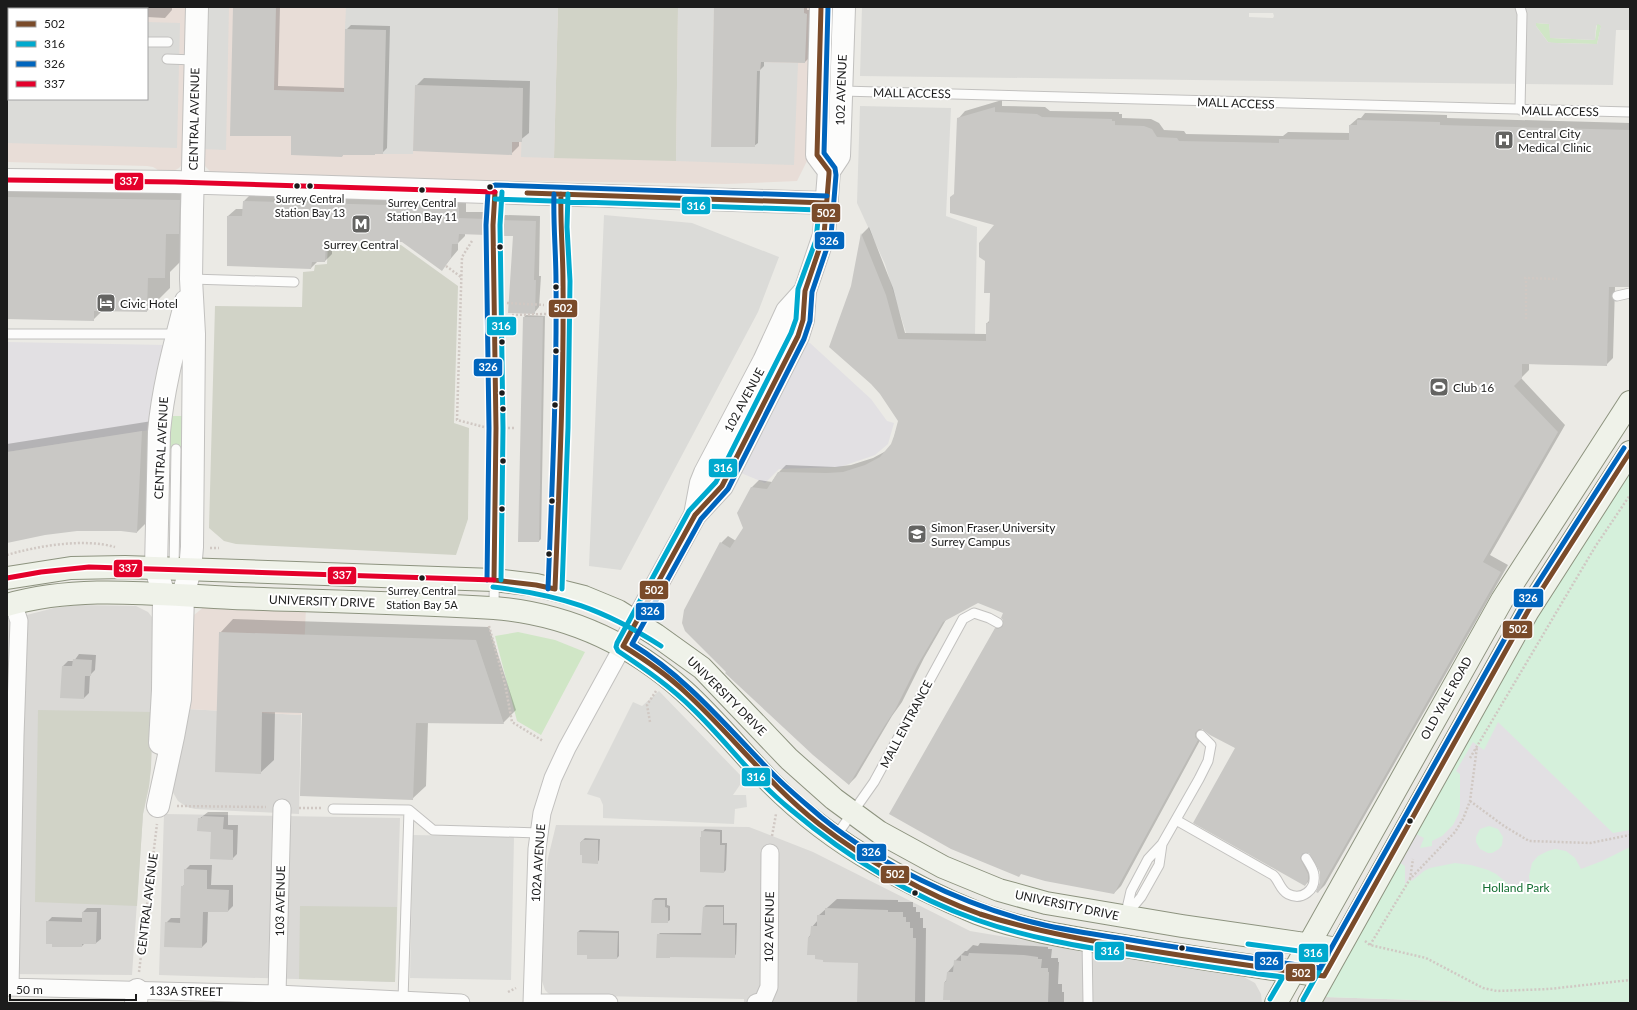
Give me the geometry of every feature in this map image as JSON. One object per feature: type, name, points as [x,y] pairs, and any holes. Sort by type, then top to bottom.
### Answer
[{"type":"main road","name":"OLD YALE ROAD","points":[[1276,1003],[1483,634],[1534,549],[1630,402]]},
{"type":"main road","points":[[1309,1003],[1520,625],[1554,569],[1630,452]]},
{"type":"main road","points":[[1534,549],[1554,569]]},
{"type":"main road","name":"UNIVERSITY DRIVE","points":[[7,578],[71,568],[174,569],[494,580],[555,589],[597,602],[618,611],[686,655],[702,668],[800,769],[834,799],[879,832],[943,867],[999,890],[1046,903],[1308,946],[1339,949]]},
{"type":"main road","name":"UNIVERSITY DRIVE","points":[[10,604],[45,597],[90,592],[124,592],[490,614],[532,613],[575,624],[623,646],[644,659],[684,690],[792,802],[836,836],[877,864],[931,893],[978,913],[1030,929],[1088,940],[1324,976]]},
{"type":"main road","points":[[1030,929],[1066,923],[1088,924],[1125,917]]},
{"type":"street","name":"CENTRAL AVENUE","points":[[173,595],[174,569],[192,548],[185,334],[191,279],[197,7]]},
{"type":"street","name":"102 AVENUE","points":[[820,7],[817,155],[829,171]]},
{"type":"street","name":"102 AVENUE","points":[[623,646],[695,514],[701,483],[705,473],[764,362],[787,311],[805,291],[823,242],[829,171],[839,156],[844,7]]},
{"type":"street","points":[[7,180],[193,182],[827,203]]},
{"type":"street","name":"CENTRAL AVENUE","points":[[158,806],[158,765],[163,690],[173,595],[174,569],[161,410],[185,334]]},
{"type":"street","points":[[9,987],[14,744],[19,621],[10,604]]},
{"type":"street","name":"102A AVENUE","points":[[532,1003],[539,833],[542,813],[553,778],[567,748],[623,646]]},
{"type":"street","name":"103 AVENUE","points":[[277,994],[282,808]]},
{"type":"street","name":"102 AVENUE","points":[[760,1002],[769,987],[770,853]]},
{"type":"street","name":"133A STREET","points":[[9,987],[137,996],[277,994],[461,1003]]},
{"type":"street","points":[[542,1003],[608,1003]]},
{"type":"lane","points":[[1520,7],[1522,14],[1520,110]]},
{"type":"lane","points":[[148,42],[168,42]]},
{"type":"lane","points":[[167,59],[195,60]]},
{"type":"lane","name":"MALL ACCESS","points":[[842,92],[1630,112]]},
{"type":"lane","points":[[490,614],[494,580],[496,428],[495,192]]},
{"type":"lane","points":[[555,589],[563,289],[560,227],[561,194]]},
{"type":"lane","points":[[191,279],[294,282]]},
{"type":"lane","points":[[1617,296],[1630,293]]},
{"type":"lane","points":[[7,334],[185,334]]},
{"type":"lane","name":"CENTRAL AVENUE","points":[[174,569],[176,449]]},
{"type":"lane","name":"MALL ENTRANCE","points":[[836,836],[874,782],[963,619],[974,613],[998,622]]},
{"type":"lane","points":[[1125,917],[1142,896],[1159,865],[1162,844],[1208,761],[1211,745],[1201,735]]},
{"type":"lane","points":[[332,809],[409,810],[433,830],[539,833]]},
{"type":"lane","points":[[403,1000],[409,810]]},
{"type":"lane","points":[[1176,820],[1273,875],[1288,894],[1304,896],[1314,885],[1314,874],[1306,858]]},
{"type":"lane","points":[[1088,940],[1088,1003]]},
{"type":"path","points":[[472,241],[462,257],[457,420],[484,428]]},
{"type":"path","points":[[446,266],[462,277]]},
{"type":"path","points":[[1526,319],[1525,278],[1557,279]]},
{"type":"path","points":[[506,303],[544,304]]},
{"type":"path","points":[[512,315],[546,314]]},
{"type":"path","points":[[508,428],[515,428]]},
{"type":"path","points":[[1630,495],[1595,547],[1477,746],[1470,801],[1463,819],[1455,832],[1410,879],[1370,945],[1410,953],[1426,958],[1483,988],[1497,991],[1549,989],[1630,980]]},
{"type":"path","points":[[7,555],[33,547],[92,543],[120,548]]},
{"type":"path","points":[[490,614],[512,722],[543,741]]},
{"type":"path","points":[[650,722],[647,705],[660,686]]},
{"type":"path","points":[[1470,801],[1504,826],[1529,841],[1590,843],[1630,835]]},
{"type":"path","points":[[158,806],[332,809]]},
{"type":"path","name":"CENTRAL AVENUE","points":[[137,996],[158,806]]},
{"type":"path","points":[[770,853],[776,807]]},
{"type":"shaded area","points":[[7,7],[189,7],[183,163],[174,171],[163,173],[153,167],[7,162]]},
{"type":"shaded area","points":[[204,7],[812,7],[810,155],[797,181],[726,184],[221,176],[211,172],[204,165]]},
{"type":"shaded area","points":[[206,7],[229,7],[226,150],[202,149]]},
{"type":"shaded area","points":[[346,7],[558,7],[554,158],[521,157],[523,89],[415,85],[413,154],[383,154],[345,29]]},
{"type":"shaded area","points":[[558,7],[678,7],[676,161],[554,158]]},
{"type":"shaded area","points":[[862,7],[1630,7],[1630,30],[1616,30],[1613,85],[860,76]],"holes":[[[1249,13],[1273,13],[1274,16],[1273,18],[1249,17]],[[1536,23],[1549,24],[1550,38],[1595,40],[1596,26],[1598,24],[1601,26],[1597,44],[1557,43],[1548,42],[1536,26]]]},
{"type":"shaded area","points":[[678,8],[714,8],[711,146],[755,147],[757,71],[760,71],[761,62],[798,63],[794,165],[676,161]]},
{"type":"shaded area","points":[[7,20],[8,100],[148,100],[148,22],[180,23],[177,148],[7,143]]},
{"type":"shaded area","points":[[860,106],[951,108],[946,216],[977,227],[975,334],[906,333],[885,264],[857,203]]},
{"type":"shaded area","points":[[604,215],[692,223],[779,257],[758,312],[621,570],[589,566]]},
{"type":"shaded area","points":[[328,243],[401,245],[458,286],[454,423],[469,428],[468,519],[456,555],[236,544],[224,541],[209,528],[215,306],[302,307],[303,272],[314,271],[315,265],[327,264]]},
{"type":"shaded area","points":[[7,342],[165,345],[150,430],[7,452]]},
{"type":"shaded area","points":[[806,343],[810,343],[871,399],[887,421],[894,423],[888,444],[875,455],[840,467],[779,469],[765,483],[741,473]]},
{"type":"shaded area","points":[[78,605],[136,606],[148,612],[154,623],[151,767],[149,786],[143,814],[132,975],[7,974],[7,620],[54,608]]},
{"type":"shaded area","points":[[205,606],[306,608],[301,715],[187,709],[190,624],[194,615]]},
{"type":"shaded area","points":[[659,691],[744,779],[733,795],[746,795],[747,807],[735,809],[734,824],[603,818],[603,805],[600,798],[587,794],[633,702],[642,706]]},
{"type":"shaded area","points":[[187,709],[301,715],[299,814],[195,809],[187,807],[178,801],[171,789]]},
{"type":"shaded area","points":[[38,710],[153,712],[151,767],[149,786],[143,814],[137,906],[35,902]]},
{"type":"shaded area","points":[[1498,722],[1613,833],[1630,830],[1630,847],[1602,861],[1581,869],[1575,858],[1566,851],[1555,849],[1548,851],[1538,856],[1532,863],[1529,876],[1530,884],[1513,888],[1496,874],[1488,870],[1471,865],[1455,863],[1430,868],[1412,881],[1410,879],[1405,884],[1405,866],[1400,863],[1416,834],[1424,838],[1420,848],[1432,846],[1432,841],[1442,836],[1453,825],[1459,813],[1460,806],[1460,774],[1456,771],[1473,742],[1484,750]],"holes":[[[1489,826],[1498,829],[1503,837],[1502,845],[1499,849],[1492,853],[1488,853],[1480,849],[1476,842],[1476,837],[1480,829]]]},
{"type":"shaded area","points":[[164,814],[400,818],[395,982],[159,975]]},
{"type":"shaded area","points":[[556,825],[749,827],[813,852],[970,931],[1242,976],[1255,983],[1261,994],[1262,1003],[744,1003],[744,999],[552,995],[545,990],[542,981],[543,896],[548,858]]},
{"type":"shaded area","points":[[413,835],[514,837],[511,980],[410,978]]},
{"type":"shaded area","points":[[300,906],[397,907],[395,982],[299,979]]},
{"type":"shaded area","points":[[1325,997],[1505,1003],[1322,1003]]},
{"type":"green space","points":[[1536,23],[1549,24],[1551,38],[1595,40],[1597,24],[1601,24],[1601,27],[1597,44],[1551,43],[1548,42],[1536,26]]},
{"type":"green space","points":[[167,416],[187,416],[186,449],[167,449]]},
{"type":"green space","name":"Holland Park","points":[[1630,473],[1630,1003],[1505,1003],[1325,997],[1547,601]]},
{"type":"green space","points":[[518,632],[555,640],[585,652],[541,735],[517,721],[495,636]]},
{"type":"building","points":[[233,7],[276,7],[274,90],[344,92],[345,29],[386,30],[383,154],[343,155],[342,157],[291,155],[291,136],[230,136]]},
{"type":"building","points":[[714,7],[804,7],[804,13],[807,14],[805,63],[761,62],[760,71],[757,71],[755,147],[711,147]]},
{"type":"building","points":[[415,85],[523,88],[522,142],[512,142],[512,155],[413,151]]},
{"type":"building","points":[[995,107],[995,112],[1037,114],[1042,117],[1112,119],[1112,121],[1115,121],[1115,125],[1144,126],[1152,129],[1157,137],[1177,138],[1179,141],[1279,143],[1279,139],[1349,140],[1349,125],[1357,125],[1357,120],[1440,122],[1440,125],[1630,130],[1630,287],[1609,287],[1607,366],[1522,364],[1522,378],[1514,386],[1558,432],[1483,562],[1501,572],[1318,893],[1316,892],[1320,882],[1320,872],[1309,853],[1303,853],[1300,858],[1308,874],[1308,880],[1305,886],[1193,823],[1235,748],[1210,735],[1202,729],[1199,729],[1195,733],[1195,737],[1198,740],[1114,894],[1045,881],[1021,874],[1019,877],[951,849],[889,814],[995,628],[998,629],[1003,626],[1003,620],[1001,618],[1003,613],[978,603],[943,622],[917,666],[895,710],[849,785],[813,755],[725,673],[726,672],[685,631],[682,623],[684,610],[720,542],[730,548],[743,528],[737,513],[751,487],[767,489],[778,472],[843,472],[865,465],[880,457],[891,444],[898,421],[880,394],[871,384],[829,347],[851,286],[861,233],[886,295],[898,339],[986,341],[986,323],[989,323],[990,293],[984,293],[985,261],[979,257],[979,243],[994,225],[950,213],[950,197],[954,194],[957,118]]},
{"type":"building","points":[[7,197],[180,200],[179,234],[166,234],[165,278],[148,278],[147,312],[94,311],[94,321],[7,319]]},
{"type":"building","points":[[243,201],[459,207],[459,218],[487,219],[487,235],[459,234],[458,244],[452,244],[451,258],[442,271],[402,242],[326,241],[325,262],[312,262],[311,269],[227,266],[227,216],[242,216]]},
{"type":"building","points":[[499,220],[536,221],[534,280],[536,280],[535,314],[508,313],[513,236],[499,236]]},
{"type":"building","points":[[523,317],[543,317],[539,542],[518,542]]},
{"type":"building","points":[[142,431],[137,533],[121,531],[77,531],[45,535],[7,543],[7,452]]},
{"type":"building","points":[[219,632],[476,640],[504,724],[416,723],[413,800],[300,796],[302,713],[262,712],[261,774],[215,772]]},
{"type":"building","points":[[73,659],[92,660],[91,676],[85,676],[84,699],[60,698],[62,666],[72,666]]},
{"type":"building","points":[[202,816],[224,817],[223,829],[233,830],[233,860],[210,859],[211,832],[197,831],[198,818],[202,818]]},
{"type":"building","points":[[701,831],[720,832],[720,845],[725,845],[724,873],[700,872]]},
{"type":"building","points":[[582,840],[598,840],[598,864],[582,863],[582,855],[580,855],[580,842],[582,842]]},
{"type":"building","points":[[184,869],[207,870],[207,889],[229,890],[228,912],[203,912],[202,948],[164,947],[165,922],[180,923],[181,886],[184,886]]},
{"type":"building","points":[[652,900],[665,900],[665,907],[668,908],[668,923],[651,923]]},
{"type":"building","points":[[703,907],[723,907],[723,925],[735,925],[735,958],[656,958],[657,934],[701,935]]},
{"type":"building","points":[[825,908],[888,910],[888,912],[903,912],[903,917],[906,917],[906,922],[910,922],[910,928],[913,928],[913,938],[916,938],[915,1003],[857,1003],[858,963],[823,962],[823,960],[815,959],[815,955],[807,955],[808,937],[810,937],[811,926],[817,926],[817,915],[825,915]]},
{"type":"building","points":[[82,912],[97,912],[96,944],[82,944],[82,947],[52,947],[52,944],[46,944],[46,921],[82,922]]},
{"type":"building","points":[[577,932],[618,933],[617,959],[587,959],[587,955],[577,955]]},
{"type":"building","points":[[969,953],[1024,955],[1042,959],[1041,968],[1048,968],[1049,972],[1048,1003],[950,1003],[950,1000],[943,1000],[944,982],[946,982],[947,972],[953,972],[954,960],[961,961],[961,955],[968,956]]},
{"type":"transit line","name":"502","points":[[821,7],[817,155],[829,171],[829,174],[824,235],[805,291],[803,320],[798,336],[722,486],[695,515],[623,646],[655,667],[684,691],[718,724],[783,793],[801,809],[837,837],[875,863],[896,875],[938,897],[980,914],[1054,934],[1153,951],[1324,976],[1528,611],[1630,452]]},
{"type":"transit line","name":"326","points":[[828,7],[824,153],[835,168],[836,175],[831,236],[812,292],[810,321],[804,339],[728,489],[701,519],[632,644],[653,658],[691,689],[777,778],[821,817],[868,851],[894,866],[948,893],[1004,914],[1043,925],[1174,947],[1320,968],[1522,608],[1624,448]]},
{"type":"transit line","name":"337","points":[[7,180],[175,182],[495,192]]},
{"type":"transit line","name":"326","points":[[487,580],[489,428],[486,225],[488,192],[490,187],[495,185],[827,196]]},
{"type":"transit line","name":"502","points":[[494,580],[496,428],[493,225],[495,192]]},
{"type":"transit line","name":"316","points":[[501,580],[503,428],[500,225],[502,192]]},
{"type":"transit line","name":"502","points":[[527,193],[827,203]]},
{"type":"transit line","name":"326","points":[[548,589],[556,359],[554,194]]},
{"type":"transit line","name":"502","points":[[494,580],[555,589],[563,359],[561,194]]},
{"type":"transit line","name":"316","points":[[562,589],[568,428],[570,281],[567,227],[568,194]]},
{"type":"transit line","name":"316","points":[[495,199],[819,210],[816,240],[798,289],[796,319],[791,333],[716,482],[689,511],[617,643],[616,647],[618,651],[658,679],[685,702],[706,722],[764,786],[790,809],[833,843],[903,887],[977,920],[1035,937],[1115,952],[1227,970],[1283,977],[1270,999]]},
{"type":"transit line","name":"337","points":[[7,578],[41,572],[89,567],[494,580]]},
{"type":"transit line","name":"316","points":[[493,587],[540,594],[581,606],[620,622],[661,646]]},
{"type":"transit line","name":"316","points":[[1248,944],[1328,955],[1303,1000]]},
{"type":"place","name":"Central City Medical Clinic","points":[[1504,140]]},
{"type":"place","name":"Surrey Central Station Bay 13","points":[[310,186]]},
{"type":"place","name":"Surrey Central Station Bay 11","points":[[422,190]]},
{"type":"place","name":"Surrey Central","points":[[361,224]]},
{"type":"place","name":"Civic Hotel","points":[[106,303]]},
{"type":"place","name":"Club 16","points":[[1439,387]]},
{"type":"place","name":"Simon Fraser University Surrey Campus","points":[[917,534]]},
{"type":"place","name":"Surrey Central Station Bay 5A","points":[[422,578]]}]
